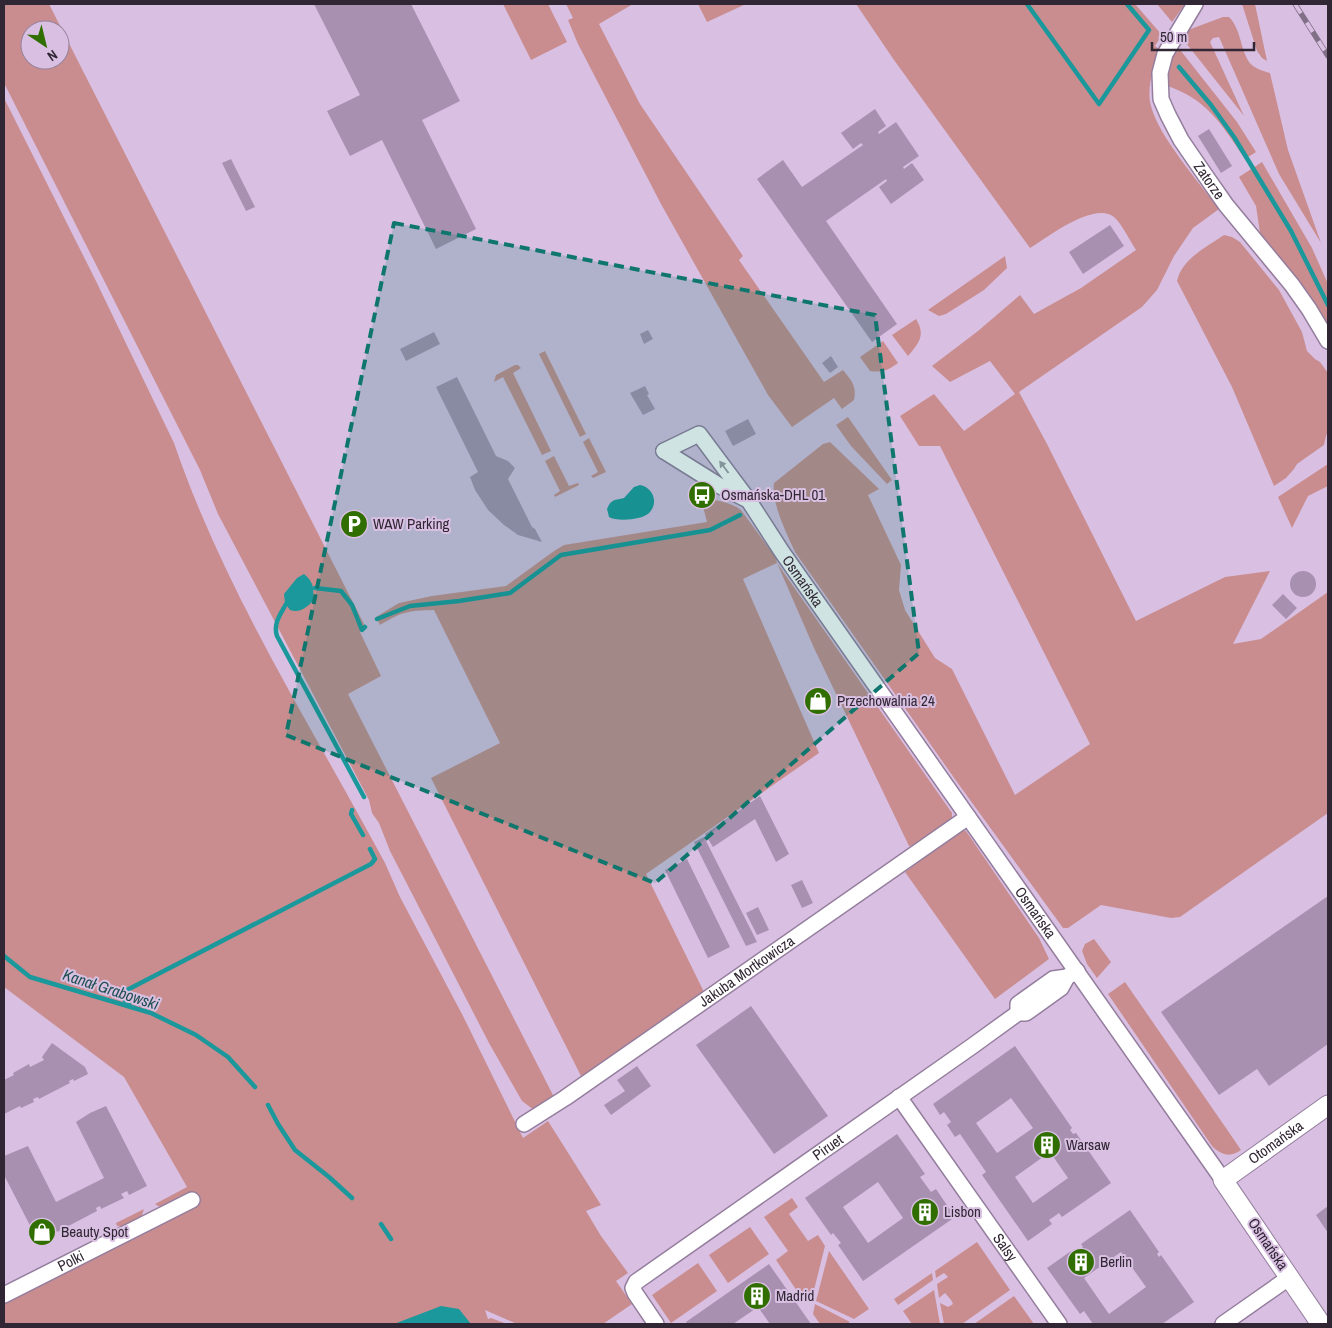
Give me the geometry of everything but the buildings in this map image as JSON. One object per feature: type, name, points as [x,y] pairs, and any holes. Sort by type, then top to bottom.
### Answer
[{"type":"street","name":"Zatorze","points":[[1196,4],[1165,54],[1160,73],[1161,99],[1181,140],[1205,175],[1226,205],[1292,285],[1328,341]]},
{"type":"street","name":"Osmańska","points":[[749,501],[720,486],[664,451],[699,434],[749,501],[782,552],[968,817],[1072,974],[1223,1180],[1321,1324]]},
{"type":"street","name":"Jakuba Mortkowicza","points":[[524,1124],[565,1098],[968,817]]},
{"type":"street","name":"Piruet","points":[[656,1324],[633,1288],[636,1282],[1018,1013],[1026,1013],[1061,988],[1072,974]]},
{"type":"street","name":"Salsy","points":[[900,1097],[1058,1324]]},
{"type":"street","name":"Otomańska","points":[[1223,1180],[1328,1105]]},
{"type":"street","name":"Polki","points":[[4,1295],[192,1200]]},
{"type":"street","points":[[1223,1324],[1290,1277]]},
{"type":"highlighted area","points":[[394,223],[875,315],[919,653],[655,883],[286,735]]},
{"type":"shaded area","points":[[4,4],[49,4],[57,20],[20,20],[20,70],[70,70],[70,45],[366,628],[360,632],[381,676],[348,694],[554,1097],[534,1110],[522,1101],[489,1043],[390,851],[379,823],[372,813],[369,800],[218,514],[200,470],[4,83]]},
{"type":"shaded area","points":[[503,4],[548,4],[567,42],[531,60]]},
{"type":"shaded area","points":[[566,4],[633,4],[599,24],[640,104],[743,256],[739,260],[824,382],[843,370],[851,380],[855,391],[854,400],[842,409],[834,398],[792,427],[768,395],[661,204],[578,44],[568,20],[573,18]]},
{"type":"shaded area","points":[[698,4],[746,4],[707,22]]},
{"type":"shaded area","points":[[856,4],[1135,4],[1162,35],[1155,46],[1159,49],[1149,92],[1151,106],[1155,118],[1171,145],[1219,209],[1193,228],[1174,256],[1157,290],[1142,307],[1019,392],[1136,621],[1225,577],[1270,571],[1233,644],[1261,639],[1328,592],[1328,813],[1180,917],[1171,918],[1101,905],[1068,928],[1063,928],[957,782],[795,552],[780,518],[775,500],[774,483],[823,444],[830,442],[879,489],[868,495],[901,565],[899,590],[905,610],[935,658],[952,669],[1015,795],[1090,744],[940,446],[919,446],[900,416],[934,394],[964,431],[1015,394],[990,361],[950,382],[932,366],[978,331],[1020,295],[1034,314],[1081,288],[1136,250],[1117,220],[1105,213],[1083,217],[1071,222],[1030,248],[894,60]]},
{"type":"shaded area","points":[[1157,4],[1185,4],[1172,22]]},
{"type":"shaded area","points":[[1242,4],[1255,4],[1267,61],[1257,51]]},
{"type":"shaded area","points":[[1223,17],[1229,17],[1236,27],[1249,62],[1258,69],[1270,73],[1288,150],[1321,243],[1279,174],[1219,37],[1213,38],[1210,42],[1244,116],[1182,38],[1188,30]]},
{"type":"shaded area","points":[[1177,46],[1237,122],[1256,152],[1245,159],[1212,114],[1192,97],[1164,85],[1165,72]]},
{"type":"shaded area","points":[[4,98],[95,279],[174,443],[218,552],[244,605],[385,863],[400,897],[463,1016],[523,1138],[548,1121],[601,1205],[586,1211],[601,1236],[628,1273],[616,1281],[632,1304],[603,1324],[517,1324],[485,1310],[488,1319],[491,1318],[507,1324],[4,1324],[4,1302],[165,1207],[155,1204],[187,1187],[124,1077],[4,987]]},
{"type":"shaded area","points":[[1262,162],[1312,248],[1328,284],[1328,328],[1312,300],[1260,233],[1256,206],[1239,177]]},
{"type":"shaded area","points":[[1224,235],[1240,242],[1279,290],[1302,332],[1307,351],[1320,362],[1328,373],[1328,431],[1324,445],[1297,464],[1286,478],[1274,486],[1232,387],[1177,281],[1189,260]]},
{"type":"shaded area","points":[[1005,256],[1007,268],[984,290],[946,314],[939,316],[928,310]]},
{"type":"shaded area","points":[[916,319],[921,330],[920,339],[908,356],[892,335]]},
{"type":"shaded area","points":[[883,341],[898,363],[878,372],[870,371],[860,357]]},
{"type":"shaded area","points":[[545,351],[586,434],[580,437],[539,354]]},
{"type":"shaded area","points":[[515,365],[521,368],[513,373],[551,451],[542,455],[503,377],[494,382],[496,375]]},
{"type":"shaded area","points":[[848,417],[892,480],[887,484],[851,446],[836,425]]},
{"type":"shaded area","points":[[589,438],[606,472],[593,478],[591,476],[598,472],[583,442]]},
{"type":"shaded area","points":[[554,456],[569,486],[578,483],[579,485],[555,497],[554,495],[560,491],[545,461]]},
{"type":"shaded area","points":[[1328,464],[1328,486],[1308,496],[1292,528],[1278,497]]},
{"type":"shaded area","points":[[640,485],[648,489],[653,495],[654,503],[650,512],[642,517],[630,519],[613,519],[609,517],[607,509],[610,503],[624,498],[634,487]]},
{"type":"shaded area","points":[[701,499],[722,502],[741,510],[776,558],[777,563],[743,579],[819,753],[646,874],[704,992],[582,1078],[431,778],[500,743],[434,610],[406,613],[380,625],[376,617],[399,603],[432,596],[506,586],[564,545],[707,522]]},
{"type":"shaded area","points":[[777,563],[952,813],[952,819],[916,845],[909,846],[814,648]]},
{"type":"shaded area","points":[[304,574],[313,586],[313,601],[303,609],[297,611],[290,610],[285,603],[284,594],[297,578]]},
{"type":"shaded area","points":[[962,830],[966,831],[1039,938],[1049,959],[995,999],[905,872],[921,860],[919,857]]},
{"type":"shaded area","points":[[1094,939],[1111,962],[1097,978],[1087,964],[1082,951],[1085,944]]},
{"type":"shaded area","points":[[1125,982],[1241,1150],[1229,1155],[1219,1152],[1212,1146],[1108,994]]},
{"type":"shaded area","points":[[792,1198],[798,1207],[789,1214],[808,1241],[818,1235],[825,1246],[812,1298],[797,1291],[776,1260],[788,1251],[764,1217]]},
{"type":"shaded area","points":[[144,1209],[141,1218],[124,1227],[117,1226],[116,1223]]},
{"type":"shaded area","points":[[750,1227],[769,1254],[728,1283],[709,1255]]},
{"type":"shaded area","points":[[977,1242],[1010,1290],[962,1324],[944,1324],[940,1303],[948,1307],[953,1304],[945,1293],[939,1298],[937,1284],[948,1277],[944,1273],[936,1278],[935,1271]]},
{"type":"shaded area","points":[[829,1251],[869,1309],[854,1319],[816,1301]]},
{"type":"shaded area","points":[[698,1263],[717,1291],[671,1323],[652,1295]]},
{"type":"shaded area","points":[[932,1273],[933,1280],[898,1305],[894,1299]]},
{"type":"shaded area","points":[[934,1290],[940,1324],[912,1324],[903,1311]]},
{"type":"shaded area","points":[[1014,1296],[1034,1324],[974,1324]]},
{"type":"shaded area","points":[[815,1304],[850,1322],[847,1324],[820,1324],[813,1314]]},
{"type":"shaded area","points":[[441,1306],[459,1309],[471,1324],[394,1324]]},
{"type":"waterway","points":[[1027,4],[1099,104],[1149,30],[1127,4]]},
{"type":"waterway","points":[[1179,67],[1211,105],[1234,137],[1291,231],[1328,305]]},
{"type":"waterway","points":[[377,619],[410,606],[510,593],[561,555],[710,530],[740,515]]},
{"type":"waterway","points":[[315,588],[341,591],[352,605],[362,630],[365,627]]},
{"type":"waterway","points":[[286,604],[279,616],[276,627],[277,636],[364,797]]},
{"type":"waterway","points":[[352,810],[351,814],[363,835]]},
{"type":"waterway","points":[[130,1006],[123,998],[127,990],[371,864],[375,859],[370,849]]},
{"type":"waterway","name":"Kanał Grabowski","points":[[4,956],[30,977],[151,1013],[196,1035],[228,1057],[255,1087]]},
{"type":"waterway","name":"Kanał Grabowski","points":[[268,1105],[295,1150],[352,1198]]},
{"type":"waterway","name":"Kanał Grabowski","points":[[381,1224],[391,1239]]},
{"type":"railway","points":[[1295,4],[1328,56]]},
{"type":"place","name":"Osmańska-DHL 01","points":[[702,495]]},
{"type":"place","name":"WAW Parking","points":[[354,524]]},
{"type":"place","name":"Przechowalnia 24","points":[[818,701]]},
{"type":"place","name":"Warsaw","points":[[1047,1145]]},
{"type":"place","name":"Lisbon","points":[[925,1212]]},
{"type":"place","name":"Beauty Spot","points":[[42,1232]]},
{"type":"place","name":"Berlin","points":[[1081,1262]]},
{"type":"place","name":"Madrid","points":[[757,1296]]}]
